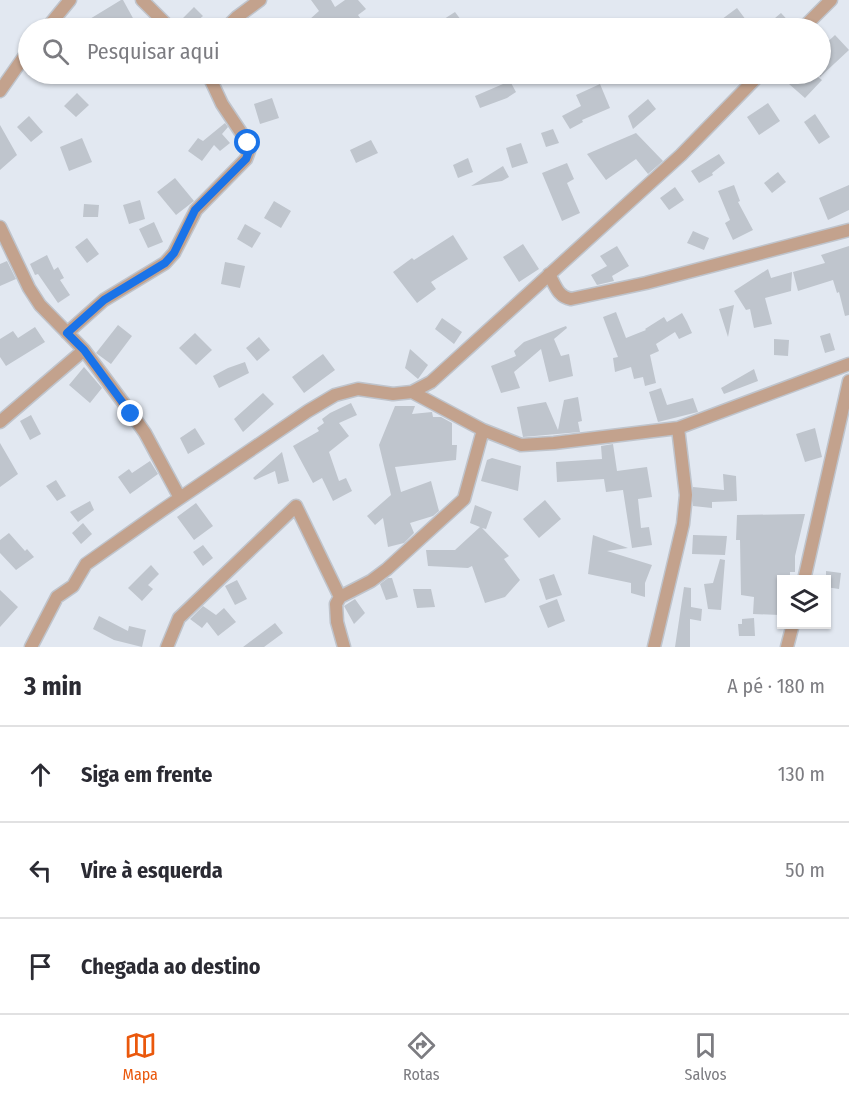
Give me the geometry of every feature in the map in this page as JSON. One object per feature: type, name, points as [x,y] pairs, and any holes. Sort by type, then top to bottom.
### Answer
[{"type":"street","points":[[55,18],[70,0]]},
{"type":"street","points":[[142,0],[159,18]]},
{"type":"street","points":[[236,18],[260,0]]},
{"type":"street","points":[[813,18],[831,0]]},
{"type":"street","points":[[0,91],[18,65]]},
{"type":"street","points":[[67,333],[104,300],[165,263],[174,253],[195,210],[246,159],[249,151],[248,143],[222,104],[213,84]]},
{"type":"street","points":[[31,647],[57,597],[73,586],[86,564],[180,498],[335,395],[358,389],[393,394],[412,392],[430,382],[681,155],[750,84]]},
{"type":"street","points":[[0,227],[29,288],[40,304],[84,350],[145,433],[180,498]]},
{"type":"street","points":[[549,274],[560,294],[564,298],[571,299],[646,283],[849,230]]},
{"type":"street","points":[[0,422],[84,350]]},
{"type":"street","points":[[412,392],[483,430],[521,445],[678,428],[849,364]]},
{"type":"street","points":[[805,575],[849,381]]},
{"type":"street","points":[[654,647],[683,524],[686,495],[678,428]]},
{"type":"street","points":[[344,647],[336,604],[340,597],[371,581],[387,569],[464,499],[483,430]]},
{"type":"street","points":[[167,647],[179,618],[296,506],[340,597]]},
{"type":"street","points":[[787,647],[792,629]]},
{"type":"building","points":[[123,0],[133,18],[91,18]]},
{"type":"building","points":[[311,0],[331,0],[335,7],[345,0],[358,0],[366,9],[358,15],[360,18],[311,18],[319,11]]},
{"type":"building","points":[[194,7],[203,16],[201,18],[183,18]]},
{"type":"building","points":[[737,8],[744,18],[724,18]]},
{"type":"building","points":[[455,12],[460,18],[446,18]]},
{"type":"building","points":[[781,13],[786,18],[775,18]]},
{"type":"building","points":[[835,35],[849,50],[831,67],[831,39]]},
{"type":"building","points":[[503,84],[512,84],[516,92],[507,98],[480,108],[475,96]]},
{"type":"building","points":[[600,84],[610,108],[582,120],[583,122],[570,129],[562,116],[581,106],[576,95]]},
{"type":"building","points":[[789,84],[818,84],[805,98]]},
{"type":"building","points":[[77,93],[89,105],[76,117],[64,106]]},
{"type":"building","points":[[272,98],[279,118],[260,124],[254,104]]},
{"type":"building","points":[[648,99],[656,109],[633,129],[628,116]]},
{"type":"building","points":[[768,103],[780,121],[759,135],[747,117]]},
{"type":"building","points":[[815,114],[830,137],[819,144],[804,122]]},
{"type":"building","points":[[29,116],[43,132],[31,142],[17,127]]},
{"type":"building","points":[[225,123],[228,127],[222,134],[230,143],[220,151],[214,145],[202,161],[188,151],[198,138],[203,141]]},
{"type":"building","points":[[0,125],[17,155],[0,170]]},
{"type":"building","points":[[553,129],[559,143],[546,147],[541,133]]},
{"type":"building","points":[[636,133],[663,161],[648,174],[636,159],[606,180],[587,154]]},
{"type":"building","points":[[82,138],[92,162],[69,171],[60,147]]},
{"type":"building","points":[[371,140],[378,153],[356,163],[350,150]]},
{"type":"building","points":[[521,143],[528,163],[512,168],[506,148]]},
{"type":"building","points":[[719,154],[725,163],[712,173],[713,175],[699,183],[691,171]]},
{"type":"building","points":[[468,158],[473,172],[458,178],[453,165]]},
{"type":"building","points":[[567,163],[574,179],[567,183],[580,213],[562,221],[542,173]]},
{"type":"building","points":[[503,166],[509,177],[502,181],[471,186]]},
{"type":"building","points":[[778,172],[786,182],[772,193],[764,183]]},
{"type":"building","points":[[175,178],[194,201],[176,215],[157,192]]},
{"type":"building","points":[[734,185],[740,201],[738,202],[753,230],[733,240],[725,223],[730,220],[718,191]]},
{"type":"building","points":[[849,185],[849,210],[828,220],[819,198]]},
{"type":"building","points":[[675,187],[684,200],[669,210],[660,198]]},
{"type":"building","points":[[140,200],[145,219],[129,224],[123,205]]},
{"type":"building","points":[[274,201],[291,211],[281,228],[264,218]]},
{"type":"building","points":[[84,204],[99,205],[98,217],[83,217]]},
{"type":"building","points":[[154,222],[163,242],[148,248],[139,229]]},
{"type":"building","points":[[245,224],[261,233],[252,248],[237,239]]},
{"type":"building","points":[[693,231],[709,238],[704,250],[687,243]]},
{"type":"building","points":[[453,235],[468,259],[431,282],[436,289],[417,303],[393,272],[412,258],[414,260]]},
{"type":"building","points":[[87,238],[99,254],[87,263],[75,247]]},
{"type":"building","points":[[523,244],[539,269],[519,282],[503,257]]},
{"type":"building","points":[[617,246],[629,266],[612,276],[614,281],[597,285],[591,275],[607,266],[600,256]]},
{"type":"building","points":[[849,246],[849,315],[845,316],[839,292],[837,293],[833,280],[798,291],[793,272],[825,263],[821,255]]},
{"type":"building","points":[[47,255],[54,270],[58,267],[64,278],[60,280],[70,295],[58,303],[38,274],[35,275],[30,264]]},
{"type":"building","points":[[7,261],[16,279],[0,286],[0,264]]},
{"type":"building","points":[[225,262],[245,266],[240,288],[221,284]]},
{"type":"building","points":[[768,269],[771,278],[792,272],[791,291],[765,298],[772,324],[754,328],[750,309],[746,310],[734,291]]},
{"type":"building","points":[[734,305],[728,337],[719,309]]},
{"type":"building","points":[[616,312],[626,338],[646,330],[664,317],[667,322],[682,313],[692,333],[679,339],[675,332],[656,344],[659,351],[650,355],[656,383],[645,386],[643,377],[634,379],[631,367],[615,372],[613,358],[618,357],[603,317]]},
{"type":"building","points":[[442,318],[462,332],[454,344],[435,329]]},
{"type":"building","points":[[118,325],[132,336],[111,364],[96,353]]},
{"type":"building","points":[[566,326],[567,328],[554,339],[561,356],[569,354],[573,376],[549,382],[541,349],[514,372],[520,388],[501,393],[491,366],[516,356],[514,351],[524,342]]},
{"type":"building","points":[[35,327],[45,342],[6,366],[0,357],[0,339],[13,331],[18,338]]},
{"type":"building","points":[[195,333],[212,350],[196,365],[179,348]]},
{"type":"building","points":[[830,333],[835,350],[825,353],[820,336]]},
{"type":"building","points":[[259,337],[270,350],[257,361],[246,348]]},
{"type":"building","points":[[774,339],[789,340],[788,356],[774,355]]},
{"type":"building","points":[[410,349],[428,365],[418,379],[405,368]]},
{"type":"building","points":[[323,354],[335,370],[304,393],[292,377]]},
{"type":"building","points":[[245,362],[249,373],[219,388],[213,376]]},
{"type":"building","points":[[84,367],[102,388],[90,403],[69,385]]},
{"type":"building","points":[[754,369],[758,381],[724,394],[721,388]]},
{"type":"building","points":[[661,388],[667,405],[693,398],[698,412],[658,422],[649,392]]},
{"type":"building","points":[[263,393],[274,404],[243,432],[234,419]]},
{"type":"building","points":[[578,397],[582,421],[578,422],[580,432],[523,437],[517,407],[546,402],[558,430],[564,400]]},
{"type":"building","points":[[351,403],[357,415],[339,423],[349,436],[329,452],[339,481],[346,478],[352,491],[333,501],[322,478],[313,483],[293,446],[319,431],[317,428],[324,423],[322,419],[330,413]]},
{"type":"building","points":[[395,406],[415,406],[412,414],[432,412],[433,417],[441,417],[452,423],[452,445],[457,445],[456,460],[395,467],[401,492],[431,481],[439,511],[433,516],[410,523],[414,533],[404,543],[388,547],[383,518],[375,525],[367,516],[391,495],[379,445]]},
{"type":"building","points":[[31,415],[41,434],[30,440],[20,421]]},
{"type":"building","points":[[195,428],[205,444],[188,454],[180,438]]},
{"type":"building","points":[[815,428],[822,457],[805,462],[796,434]]},
{"type":"building","points":[[0,443],[18,474],[0,487]]},
{"type":"building","points":[[613,444],[617,471],[647,467],[652,497],[638,499],[641,528],[649,527],[652,545],[632,548],[623,490],[606,492],[604,479],[557,482],[556,462],[602,459],[601,446]]},
{"type":"building","points":[[282,452],[289,481],[278,484],[275,471],[255,480],[253,478]]},
{"type":"building","points":[[492,458],[521,466],[518,491],[481,481],[487,460]]},
{"type":"building","points":[[150,461],[158,474],[130,494],[118,477],[129,469],[132,473]]},
{"type":"building","points":[[723,474],[736,476],[737,501],[712,502],[712,508],[693,506],[693,487],[724,490]]},
{"type":"building","points":[[56,480],[66,496],[57,501],[46,486]]},
{"type":"building","points":[[545,500],[561,519],[539,538],[523,519]]},
{"type":"building","points":[[90,501],[94,510],[78,522],[70,512]]},
{"type":"building","points":[[196,503],[213,526],[194,540],[177,517]]},
{"type":"building","points":[[475,505],[492,512],[486,529],[482,528],[509,556],[504,559],[520,580],[505,597],[485,603],[472,566],[468,568],[428,566],[426,550],[455,550],[480,527],[470,523]]},
{"type":"building","points":[[805,514],[795,556],[795,572],[790,572],[790,575],[777,575],[777,615],[753,614],[754,597],[741,595],[740,540],[736,540],[737,515]]},
{"type":"building","points":[[83,523],[92,534],[81,544],[72,533]]},
{"type":"building","points":[[9,533],[25,551],[27,549],[34,557],[16,570],[0,553],[0,540]]},
{"type":"building","points":[[593,535],[628,548],[607,551],[652,565],[645,583],[645,597],[631,593],[631,583],[588,574]]},
{"type":"building","points":[[693,535],[727,536],[725,555],[692,554]]},
{"type":"building","points":[[203,545],[213,558],[203,566],[193,552]]},
{"type":"building","points":[[720,559],[725,560],[721,610],[708,609],[704,584],[713,583]]},
{"type":"building","points":[[151,565],[159,574],[148,585],[153,589],[142,601],[128,588]]},
{"type":"building","points":[[826,571],[841,573],[839,589],[831,588],[831,575],[826,575]]},
{"type":"building","points":[[554,574],[562,595],[546,600],[539,579]]},
{"type":"building","points":[[392,578],[398,597],[386,600],[380,584]]},
{"type":"building","points":[[237,580],[247,599],[235,605],[225,586]]},
{"type":"building","points":[[684,587],[691,588],[691,607],[702,609],[701,621],[690,619],[690,647],[675,647]]},
{"type":"building","points":[[413,589],[431,589],[435,607],[417,608]]},
{"type":"building","points":[[0,590],[18,607],[0,627]]},
{"type":"building","points":[[355,599],[365,613],[354,624],[344,606]]},
{"type":"building","points":[[557,599],[565,621],[548,628],[539,606]]},
{"type":"building","points":[[203,606],[216,615],[224,608],[236,622],[218,636],[207,622],[202,628],[190,619]]},
{"type":"building","points":[[99,616],[128,631],[129,626],[146,630],[142,647],[114,640],[93,629]]},
{"type":"building","points":[[754,618],[755,636],[739,636],[738,624],[742,624],[742,619]]},
{"type":"building","points":[[275,623],[283,633],[264,647],[243,647]]},
{"type":"route","points":[[131,414],[84,350],[67,333],[104,300],[165,263],[174,253],[195,210],[246,159],[249,151],[248,143]]}]
